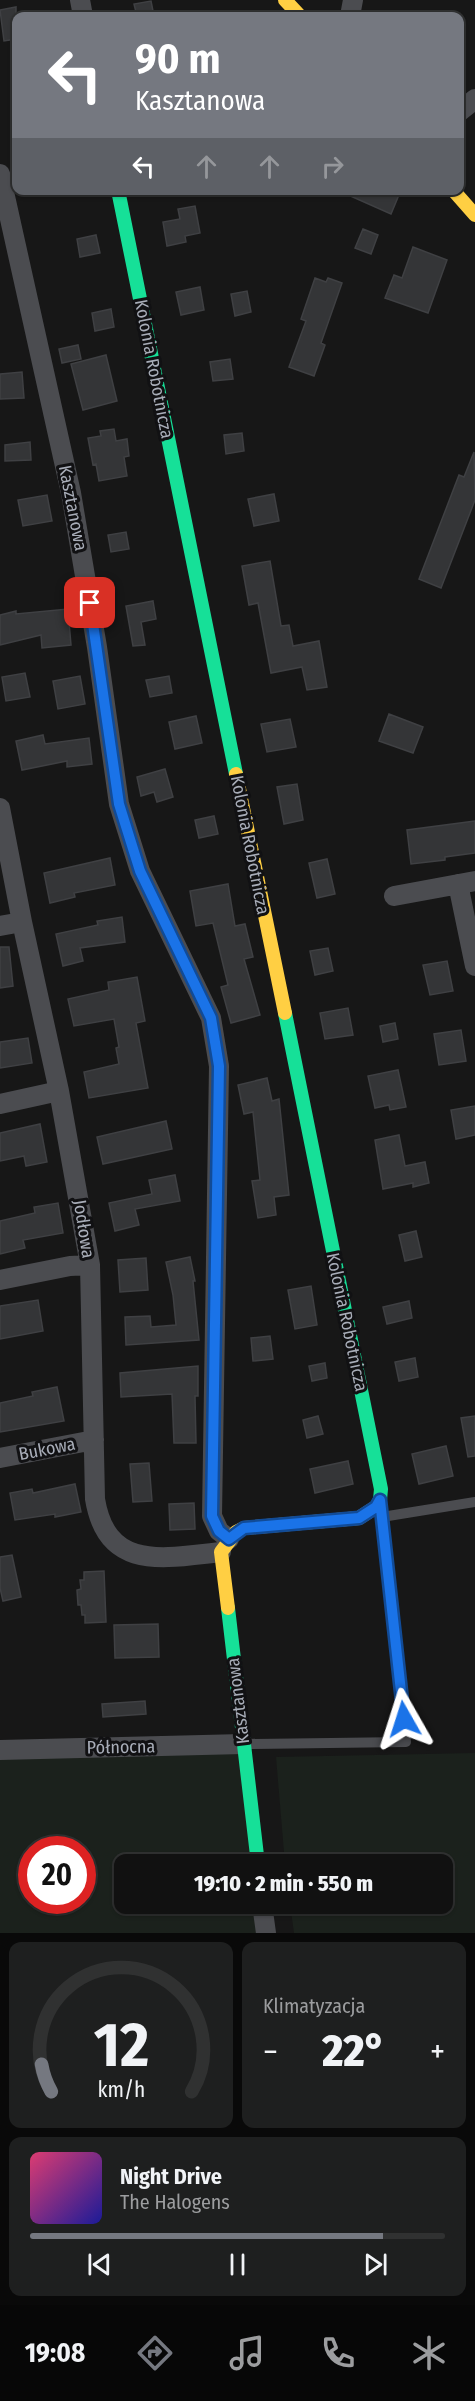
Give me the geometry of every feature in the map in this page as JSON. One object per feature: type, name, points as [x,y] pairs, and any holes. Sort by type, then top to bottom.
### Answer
[{"type":"street","points":[[285,0],[296,12]]},
{"type":"street","name":"Kasztanowa","points":[[0,174],[71,493],[98,646],[119,804],[140,871],[211,1018],[216,1042],[219,1066],[219,1137],[212,1516],[225,1546],[243,1744],[257,1854]]},
{"type":"street","name":"Kolonia Robotnicza","points":[[119,195],[379,1477],[380,1500]]},
{"type":"street","points":[[457,195],[475,215]]},
{"type":"street","name":"Jodłowa","points":[[0,808],[59,1091],[90,1265],[95,1499],[98,1515],[107,1535],[131,1554],[147,1557],[225,1546]]},
{"type":"street","points":[[394,896],[467,883],[475,966]]},
{"type":"street","points":[[0,926],[22,922]]},
{"type":"street","points":[[0,1104],[59,1091]]},
{"type":"street","points":[[0,1280],[70,1266],[90,1265]]},
{"type":"street","name":"Bukowa","points":[[0,1458],[94,1440]]},
{"type":"street","points":[[225,1546],[244,1528],[359,1518],[376,1507],[380,1500]]},
{"type":"street","name":"Północna","points":[[0,1750],[243,1744]]},
{"type":"street","points":[[263,1914],[266,1933]]},
{"type":"lane","points":[[243,1744],[406,1742],[380,1500]]},
{"type":"lane","points":[[382,1517],[475,1502]]},
{"type":"shaded area","points":[[243,1744],[260,1854],[114,1854],[114,1914],[269,1914],[272,1933],[0,1933],[0,1750]]},
{"type":"shaded area","points":[[475,1753],[475,1933],[294,1933],[291,1914],[453,1914],[453,1854],[284,1854],[276,1757]]},
{"type":"building","points":[[151,1],[153,12],[136,12],[134,4]]},
{"type":"building","points":[[16,7],[16,12],[12,12],[12,40],[4,41],[0,10]]},
{"type":"building","points":[[348,195],[399,195],[391,214]]},
{"type":"building","points":[[195,206],[200,233],[185,236],[186,242],[167,246],[163,222],[180,219],[178,209]]},
{"type":"building","points":[[363,229],[378,235],[371,254],[355,248]]},
{"type":"building","points":[[96,235],[100,253],[80,257],[77,239]]},
{"type":"building","points":[[413,247],[447,260],[428,313],[385,298],[394,275],[402,278]]},
{"type":"building","points":[[315,278],[326,282],[328,278],[342,283],[321,343],[325,345],[314,376],[289,367],[306,321],[301,319]]},
{"type":"building","points":[[200,287],[204,310],[181,315],[176,292]]},
{"type":"building","points":[[247,291],[251,312],[235,316],[231,294]]},
{"type":"building","points":[[111,309],[114,327],[95,331],[92,313]]},
{"type":"building","points":[[78,345],[81,359],[62,363],[59,349]]},
{"type":"building","points":[[106,355],[117,401],[83,410],[71,364]]},
{"type":"building","points":[[230,359],[233,379],[213,381],[210,362]]},
{"type":"building","points":[[22,372],[24,398],[0,399],[0,374]]},
{"type":"building","points":[[114,429],[116,441],[127,439],[129,456],[124,457],[127,476],[99,481],[96,464],[93,465],[88,438],[101,436],[100,431]]},
{"type":"building","points":[[242,433],[244,451],[226,454],[224,435]]},
{"type":"building","points":[[30,442],[31,460],[5,461],[5,445]]},
{"type":"building","points":[[474,452],[475,500],[441,588],[419,579],[459,475],[464,477]]},
{"type":"building","points":[[274,494],[279,521],[254,526],[248,499]]},
{"type":"building","points":[[47,495],[52,521],[23,526],[18,500]]},
{"type":"building","points":[[126,532],[129,549],[111,552],[108,535]]},
{"type":"building","points":[[270,561],[281,626],[289,625],[293,646],[319,641],[327,687],[307,690],[302,667],[271,673],[258,603],[249,605],[242,566]]},
{"type":"building","points":[[153,601],[156,619],[141,622],[145,645],[133,646],[126,606]]},
{"type":"building","points":[[68,609],[71,645],[42,648],[41,635],[0,645],[0,615],[16,611],[16,614]]},
{"type":"building","points":[[25,673],[30,697],[6,701],[2,677]]},
{"type":"building","points":[[80,676],[85,704],[58,709],[53,681]]},
{"type":"building","points":[[169,676],[172,693],[150,697],[146,680]]},
{"type":"building","points":[[389,714],[423,727],[413,753],[379,741]]},
{"type":"building","points":[[196,716],[202,743],[175,749],[169,722]]},
{"type":"building","points":[[290,719],[296,747],[267,752],[261,724]]},
{"type":"building","points":[[43,735],[45,744],[89,738],[92,764],[67,767],[67,761],[22,770],[16,741]]},
{"type":"building","points":[[165,769],[173,797],[157,802],[154,792],[141,796],[137,777]]},
{"type":"building","points":[[297,784],[303,820],[284,824],[277,787]]},
{"type":"building","points":[[214,816],[218,834],[199,838],[195,820]]},
{"type":"building","points":[[475,821],[475,853],[445,857],[445,860],[411,864],[407,830]]},
{"type":"building","points":[[110,858],[115,885],[74,893],[75,897],[50,903],[44,873]]},
{"type":"building","points":[[327,859],[335,894],[317,898],[309,863]]},
{"type":"building","points":[[228,884],[235,926],[245,924],[253,957],[244,959],[260,1015],[231,1023],[221,987],[228,985],[213,923],[196,926],[190,891]]},
{"type":"building","points":[[122,917],[125,942],[80,948],[83,961],[63,966],[56,934],[98,925],[97,921]]},
{"type":"building","points":[[0,947],[9,947],[13,986],[0,988]]},
{"type":"building","points":[[328,948],[333,971],[315,975],[310,951]]},
{"type":"building","points":[[447,961],[453,991],[430,995],[423,965]]},
{"type":"building","points":[[137,977],[145,1021],[136,1023],[148,1088],[89,1098],[84,1072],[119,1064],[116,1048],[119,1047],[114,1019],[74,1026],[68,999],[109,990],[108,982]]},
{"type":"building","points":[[348,1008],[353,1035],[325,1039],[320,1013]]},
{"type":"building","points":[[395,1023],[398,1039],[383,1042],[380,1026]]},
{"type":"building","points":[[461,1030],[466,1061],[439,1065],[434,1034]]},
{"type":"building","points":[[28,1038],[32,1063],[0,1068],[0,1042]]},
{"type":"building","points":[[398,1070],[406,1107],[390,1110],[389,1105],[375,1108],[368,1076]]},
{"type":"building","points":[[267,1078],[272,1101],[279,1099],[289,1195],[274,1197],[276,1215],[258,1218],[252,1181],[260,1180],[253,1112],[244,1114],[238,1085]]},
{"type":"building","points":[[475,1106],[475,1135],[456,1139],[451,1110]]},
{"type":"building","points":[[166,1121],[172,1149],[103,1164],[97,1137]]},
{"type":"building","points":[[40,1124],[47,1162],[26,1166],[24,1156],[0,1161],[0,1133]]},
{"type":"building","points":[[399,1135],[405,1166],[425,1162],[429,1183],[413,1187],[413,1183],[383,1189],[375,1140]]},
{"type":"building","points":[[175,1175],[180,1201],[135,1209],[139,1225],[115,1231],[109,1203],[152,1194],[149,1180]]},
{"type":"building","points":[[58,1203],[63,1233],[23,1240],[25,1248],[0,1254],[0,1221],[35,1213],[34,1207]]},
{"type":"building","points":[[416,1231],[422,1257],[405,1261],[399,1235]]},
{"type":"building","points":[[190,1257],[195,1281],[193,1281],[199,1340],[126,1345],[125,1317],[150,1316],[151,1327],[176,1325],[166,1262]]},
{"type":"building","points":[[146,1258],[148,1290],[120,1292],[118,1260]]},
{"type":"building","points":[[311,1286],[317,1325],[295,1329],[288,1290]]},
{"type":"building","points":[[38,1300],[43,1331],[0,1339],[0,1306]]},
{"type":"building","points":[[409,1301],[412,1318],[387,1324],[383,1307]]},
{"type":"building","points":[[270,1336],[273,1359],[253,1361],[251,1338]]},
{"type":"building","points":[[415,1358],[418,1377],[399,1381],[395,1362]]},
{"type":"building","points":[[325,1363],[327,1378],[312,1381],[309,1366]]},
{"type":"building","points":[[198,1366],[198,1396],[195,1396],[196,1443],[174,1443],[172,1394],[121,1397],[120,1373]]},
{"type":"building","points":[[57,1387],[64,1421],[0,1432],[0,1403],[33,1396],[32,1392]]},
{"type":"building","points":[[318,1416],[323,1434],[307,1438],[303,1420]]},
{"type":"building","points":[[475,1416],[475,1456],[468,1457],[461,1418]]},
{"type":"building","points":[[446,1446],[453,1476],[419,1484],[412,1454]]},
{"type":"building","points":[[348,1461],[353,1484],[315,1493],[310,1469]]},
{"type":"building","points":[[149,1463],[152,1501],[133,1502],[130,1464]]},
{"type":"building","points":[[75,1484],[81,1512],[55,1517],[55,1514],[15,1520],[10,1493],[32,1489],[33,1493]]},
{"type":"building","points":[[194,1503],[195,1529],[170,1530],[169,1504]]},
{"type":"building","points":[[12,1555],[21,1597],[3,1601],[0,1588],[0,1557]]},
{"type":"building","points":[[104,1571],[106,1622],[85,1623],[85,1615],[82,1615],[81,1605],[78,1605],[77,1590],[81,1589],[80,1580],[84,1580],[84,1572]]},
{"type":"building","points":[[158,1624],[159,1657],[115,1658],[114,1625]]},
{"type":"building","points":[[145,1701],[146,1714],[103,1717],[102,1704]]},
{"type":"traffic: fast","points":[[119,195],[236,774]]},
{"type":"traffic: fast","points":[[285,1013],[381,1489],[380,1500],[376,1507]]},
{"type":"traffic: fast","points":[[228,1608],[257,1854]]},
{"type":"traffic: slow","points":[[285,0],[296,12]]},
{"type":"traffic: slow","points":[[457,195],[475,215]]},
{"type":"traffic: slow","points":[[236,774],[285,1013]]},
{"type":"traffic: slow","points":[[228,1608],[221,1552],[236,1532],[244,1528],[359,1518],[376,1507]]},
{"type":"route","points":[[90,603],[119,804],[140,871],[211,1018],[216,1042],[219,1066],[219,1137],[212,1516],[219,1531],[229,1539],[244,1528],[359,1518],[376,1507],[380,1500],[404,1719]]}]
